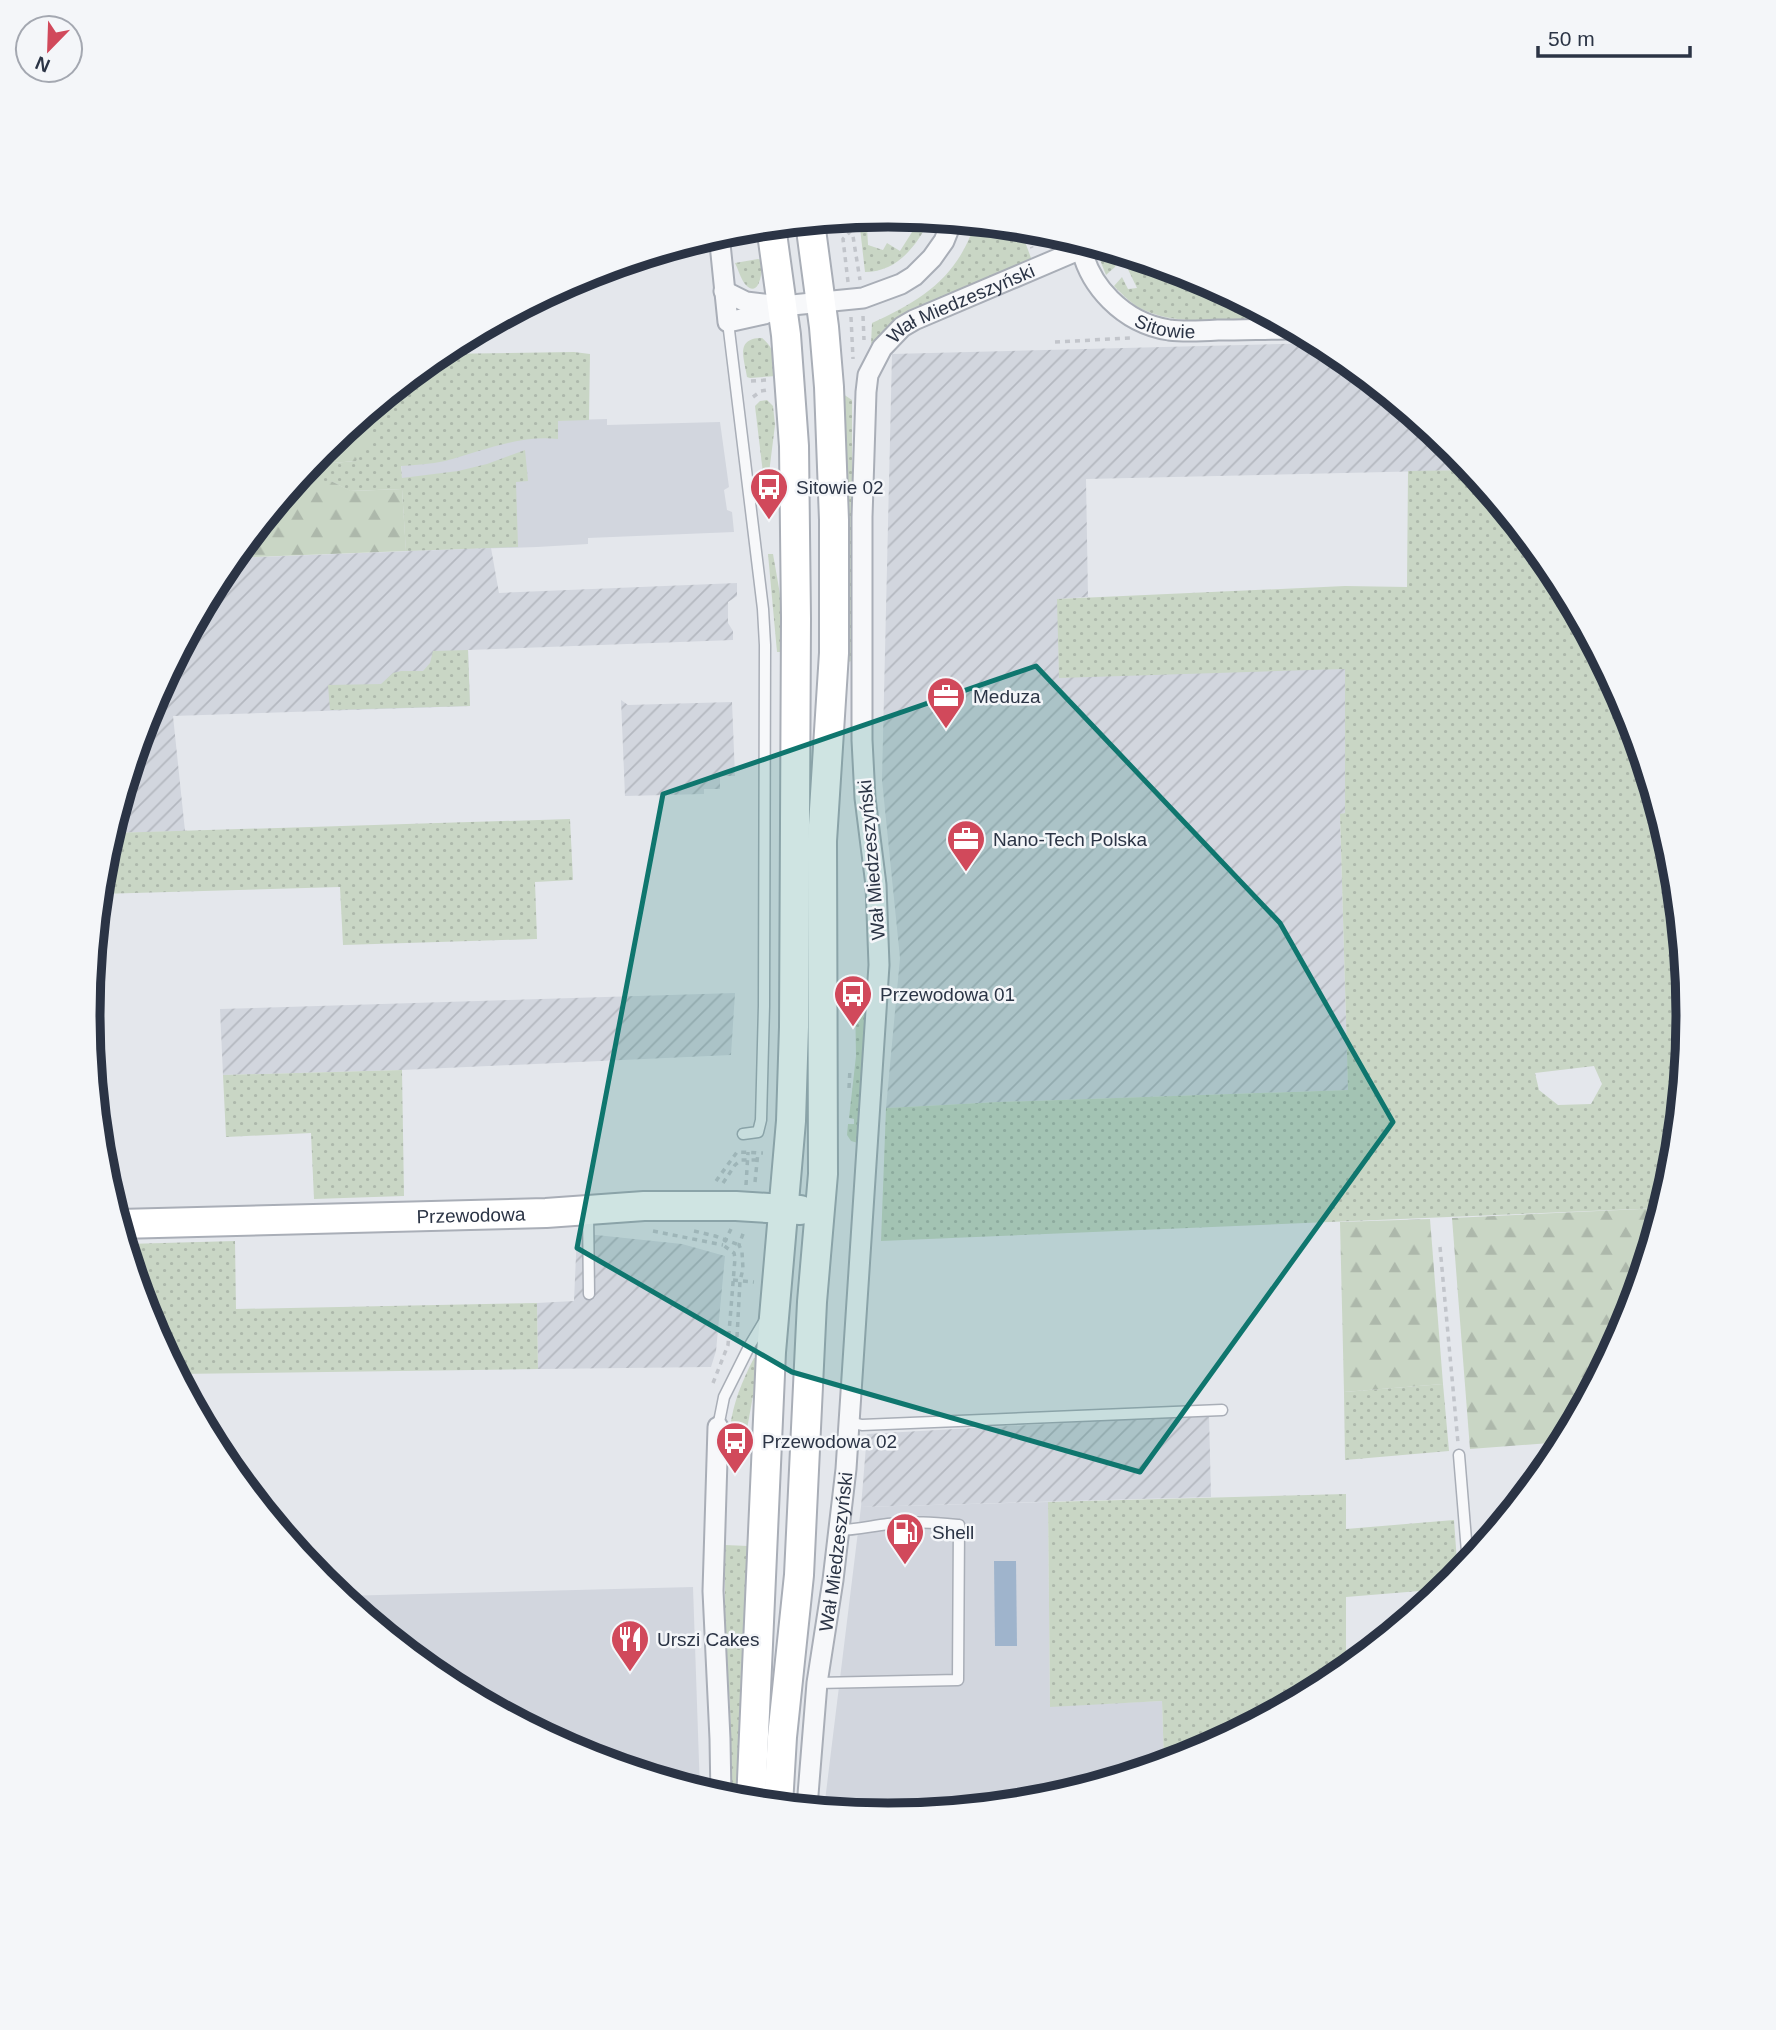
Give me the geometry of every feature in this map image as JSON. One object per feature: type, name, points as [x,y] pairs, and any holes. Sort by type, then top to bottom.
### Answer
[{"type":"main road","name":"Wał Miedzeszyński","points":[[779,1796],[799,1575],[811,1328],[824,1148],[822,841],[834,653],[833,472],[827,354],[811,230]]},
{"type":"main road","points":[[751,1791],[773,1308],[790,1121],[794,1027],[794,446],[789,368],[772,235]]},
{"type":"main road","name":"Przewodowa","points":[[128,1224],[588,1210],[745,1198],[783,1209],[820,1211]]},
{"type":"street","points":[[724,291],[746,302],[782,306],[863,298],[908,280],[932,258],[949,229]]},
{"type":"street","points":[[720,245],[728,321],[764,314],[782,306]]},
{"type":"street","name":"Wał Miedzeszyński","points":[[808,1799],[817,1683],[846,1469],[879,965],[876,885],[865,797],[862,740],[862,517],[867,382],[877,356],[902,327],[1071,249]]},
{"type":"street","name":"Sitowie","points":[[1082,252],[1091,275],[1104,294],[1144,323],[1169,330],[1277,329]]},
{"type":"street","points":[[718,1427],[713,1591],[721,1785]]},
{"type":"lane","points":[[728,321],[765,645],[764,1018],[761,1120],[758,1132],[743,1134]]},
{"type":"lane","points":[[588,1210],[589,1294]]},
{"type":"lane","points":[[718,1427],[724,1397],[750,1345],[773,1308]]},
{"type":"lane","points":[[849,1422],[862,1425],[1222,1410]]},
{"type":"lane","points":[[1459,1455],[1467,1550]]},
{"type":"lane","points":[[817,1683],[958,1680],[959,1525],[924,1522],[839,1530]]},
{"type":"path","points":[[851,228],[859,272]]},
{"type":"path","points":[[864,324],[864,349]]},
{"type":"path","points":[[1055,342],[1150,337],[1169,330]]},
{"type":"path","points":[[846,350],[853,350]]},
{"type":"path","points":[[745,1198],[758,1160],[758,1132]]},
{"type":"path","points":[[737,1345],[743,1269],[739,1245],[748,1152]]},
{"type":"path","points":[[1440,1247],[1459,1455]]},
{"type":"path","points":[[733,1280],[754,1282]]},
{"type":"highlighted area","points":[[1036,666],[1280,923],[1393,1122],[1140,1472],[792,1372],[577,1248],[663,794]]},
{"type":"shaded area","points":[[1300,344],[1368,390],[1408,422],[1457,470],[1086,479],[1088,597],[1058,599],[1059,677],[1345,668],[1345,813],[1340,815],[1348,1090],[886,1108],[900,958],[882,780],[892,354]]},
{"type":"shaded area","points":[[607,419],[607,425],[720,422],[729,487],[724,490],[727,510],[732,512],[734,532],[588,538],[588,544],[537,547],[406,551],[399,425]]},
{"type":"shaded area","points":[[491,548],[499,593],[737,583],[737,596],[728,602],[728,623],[733,631],[733,640],[468,650],[470,706],[173,716],[185,831],[122,833],[142,762],[181,666],[205,621],[247,557]]},
{"type":"shaded area","points":[[621,700],[628,705],[732,702],[735,776],[720,776],[720,789],[704,789],[704,794],[625,796]]},
{"type":"shaded area","points":[[735,993],[731,1055],[223,1075],[220,1009]]},
{"type":"shaded area","points":[[577,1233],[682,1244],[725,1256],[716,1351],[711,1367],[538,1369],[537,1303],[574,1301]]},
{"type":"shaded area","points":[[1209,1415],[1211,1497],[861,1507],[867,1434]]},
{"type":"shaded area","points":[[1048,1502],[1050,1706],[1162,1701],[1164,1753],[1092,1776],[991,1797],[940,1802],[825,1801],[861,1507]]},
{"type":"shaded area","points":[[693,1587],[700,1780],[586,1743],[494,1698],[408,1640],[355,1596]]},
{"type":"green space","points":[[867,227],[868,245],[883,250],[887,243],[900,251],[915,228],[925,228],[912,247],[897,262],[877,271],[865,272],[860,228]]},
{"type":"green space","points":[[972,231],[1024,239],[1031,258],[1028,263],[914,308],[889,325],[871,344],[872,323],[906,306],[936,285],[948,273]]},
{"type":"green space","points":[[1098,256],[1117,262],[1106,275]]},
{"type":"green space","points":[[762,260],[762,270],[760,281],[754,289],[744,282],[735,263]]},
{"type":"green space","points":[[1126,264],[1190,287],[1237,308],[1248,314],[1248,320],[1168,318],[1140,308],[1114,286],[1122,277],[1128,289],[1137,288]]},
{"type":"green space","points":[[762,338],[772,350],[776,376],[747,377],[743,350],[748,341]]},
{"type":"green space","points":[[460,354],[590,354],[589,420],[558,421],[558,439],[529,439],[445,461],[401,466],[402,478],[458,471],[525,450],[528,481],[516,482],[518,547],[406,551],[402,489],[350,491],[331,481],[309,481],[326,464],[356,461],[373,426],[364,426],[408,390]]},
{"type":"green space","points":[[843,394],[852,400],[852,661],[848,662]]},
{"type":"green space","points":[[767,400],[773,406],[775,425],[768,481],[764,482],[755,406],[760,401]]},
{"type":"green space","points":[[364,426],[373,426],[370,440],[356,461],[326,464]]},
{"type":"green space","points":[[1457,470],[1481,495],[1543,577],[1571,621],[1616,713],[1649,811],[1661,861],[1675,963],[1675,1067],[1670,1118],[1652,1208],[881,1241],[886,1108],[1348,1090],[1340,814],[1345,813],[1345,669],[1059,678],[1057,599],[1345,586],[1407,587],[1408,471]],"holes":[[[1594,1066],[1602,1084],[1591,1104],[1558,1105],[1539,1090],[1535,1073]]]},
{"type":"green space","points":[[309,481],[331,481],[351,491],[402,489],[406,551],[247,557]]},
{"type":"green space","points":[[768,554],[773,554],[781,600],[782,652],[777,652]]},
{"type":"green space","points":[[468,650],[470,706],[330,710],[328,685],[381,684],[393,673],[423,671],[430,663],[433,651]]},
{"type":"green space","points":[[570,819],[573,880],[535,882],[537,939],[343,945],[340,887],[109,894],[122,833]]},
{"type":"green space","points":[[868,992],[858,1143],[851,1141],[847,1135],[848,1124],[854,1124],[854,1119],[849,1118],[856,1056],[855,997]]},
{"type":"green space","points":[[402,1070],[404,1196],[314,1199],[311,1133],[226,1137],[223,1075]]},
{"type":"green space","points":[[1652,1208],[1616,1317],[1595,1364],[1549,1443],[1470,1449],[1452,1218]]},
{"type":"green space","points":[[1430,1219],[1443,1384],[1344,1392],[1340,1222]]},
{"type":"green space","points":[[235,1241],[236,1309],[537,1303],[538,1369],[186,1374],[160,1317],[135,1244]]},
{"type":"green space","points":[[754,1358],[757,1358],[756,1379],[747,1429],[730,1428],[739,1392]]},
{"type":"green space","points":[[1443,1384],[1449,1451],[1345,1460],[1344,1392]]},
{"type":"green space","points":[[1346,1494],[1346,1529],[1454,1520],[1457,1560],[1426,1590],[1346,1597],[1346,1656],[1282,1698],[1237,1722],[1164,1753],[1162,1701],[1050,1707],[1048,1502]]},
{"type":"green space","points":[[725,1545],[748,1546],[738,1789],[732,1787],[730,1705],[725,1648]]},
{"type":"water","points":[[994,1561],[1016,1561],[1017,1646],[995,1646]]},
{"type":"place","name":"Sitowie 02","points":[[769,521]]},
{"type":"place","name":"Meduza","points":[[946,730]]},
{"type":"place","name":"Nano-Tech Polska","points":[[966,873]]},
{"type":"place","name":"Przewodowa 01","points":[[853,1028]]},
{"type":"place","name":"Przewodowa 02","points":[[735,1475]]},
{"type":"place","name":"Shell","points":[[905,1566]]},
{"type":"place","name":"Urszi Cakes","points":[[630,1673]]}]
